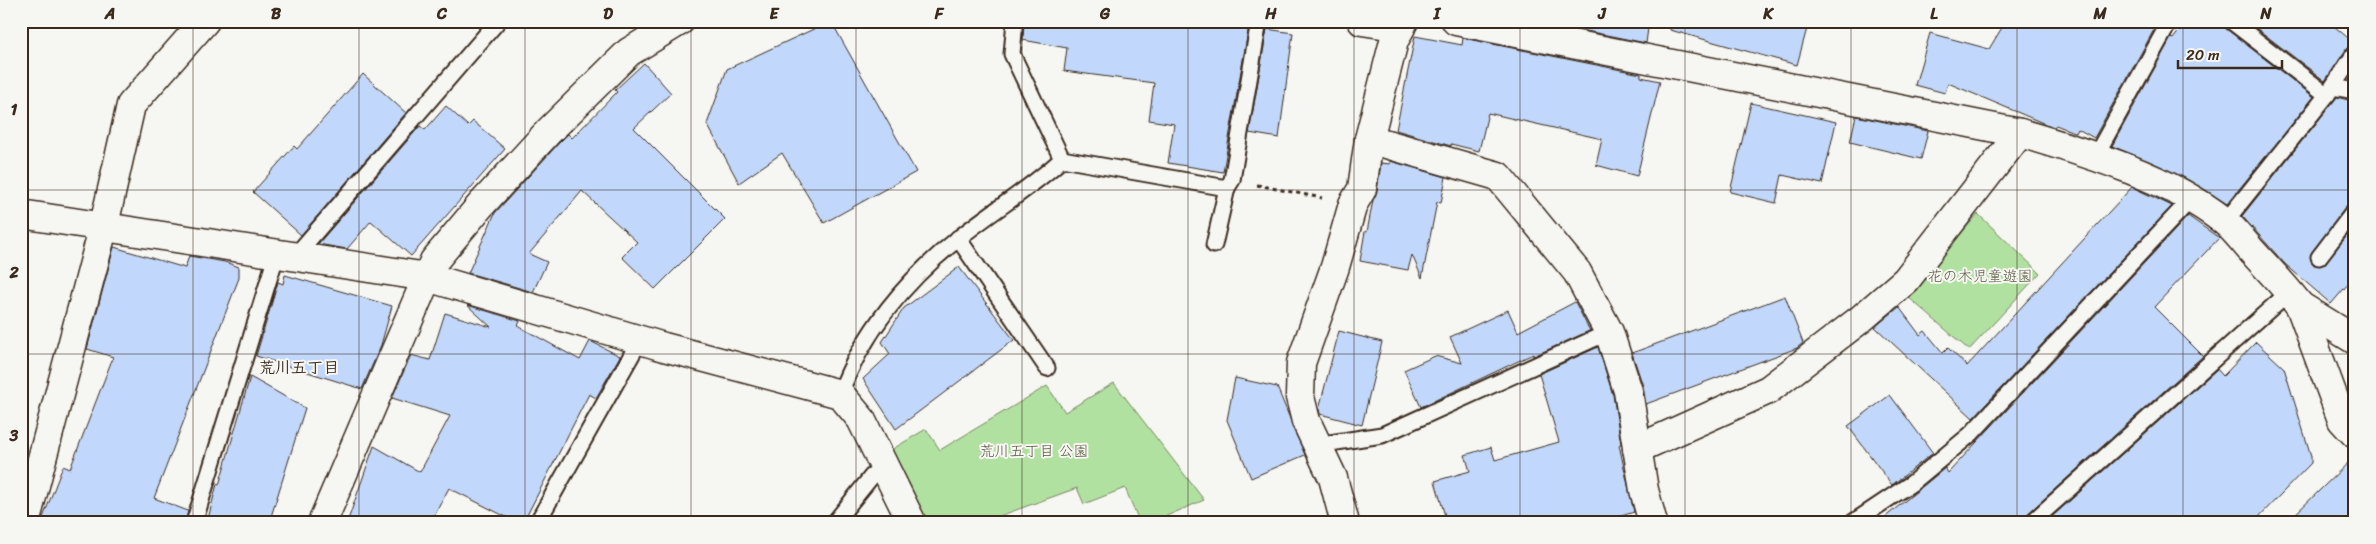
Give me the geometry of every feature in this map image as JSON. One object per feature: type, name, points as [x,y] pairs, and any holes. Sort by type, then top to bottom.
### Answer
[{"type":"street","points":[[25,523],[104,225],[131,105],[205,21]]},
{"type":"street","points":[[1345,523],[1333,478],[1306,421],[1300,397],[1301,364],[1335,267],[1353,204],[1362,189],[1369,139],[1394,41],[1403,24],[1362,21]]},
{"type":"street","points":[[1456,21],[2020,133],[2096,155],[2191,199],[2225,222],[2295,299],[2355,340]]},
{"type":"street","points":[[322,523],[434,261],[474,212],[548,132],[629,52],[677,22]]},
{"type":"street","points":[[1637,449],[1768,390],[1862,318],[1906,280],[2020,133]]},
{"type":"street","points":[[1369,139],[1498,176],[1577,272],[1609,332],[1628,391],[1644,490],[1653,523]]},
{"type":"street","points":[[21,214],[104,225],[427,277],[640,340],[840,394],[861,419],[912,523]]},
{"type":"street","points":[[2295,299],[2342,420],[2355,434]]},
{"type":"lane","points":[[194,523],[286,254],[498,21]]},
{"type":"lane","points":[[1016,21],[1012,54],[1062,159]]},
{"type":"lane","points":[[1214,245],[1229,184],[1259,21]]},
{"type":"lane","points":[[2096,155],[2170,21]]},
{"type":"lane","points":[[2231,21],[2330,91],[2355,91]]},
{"type":"lane","points":[[2225,222],[2330,91],[2355,53]]},
{"type":"lane","points":[[1062,159],[1229,184]]},
{"type":"lane","points":[[840,394],[850,365],[876,325],[908,282],[958,238],[1048,172],[1062,159]]},
{"type":"lane","points":[[1852,523],[1912,483],[1972,434],[2191,199]]},
{"type":"lane","points":[[2319,257],[2355,210]]},
{"type":"lane","points":[[958,238],[1047,368]]},
{"type":"lane","points":[[2031,523],[2295,299]]},
{"type":"lane","points":[[1317,445],[1382,435],[1609,332]]},
{"type":"lane","points":[[540,522],[640,340]]},
{"type":"lane","points":[[834,523],[872,476],[885,469]]},
{"type":"path","points":[[1229,184],[1353,204]]},
{"type":"path","points":[[491,523],[494,517]]},
{"type":"green space","name":"花の木児童遊園","points":[[1978,214],[2040,273],[1969,350],[1907,296]]},
{"type":"green space","name":"荒川五丁目 公園","points":[[1114,383],[1204,500],[1150,523],[1140,523],[1125,488],[1084,504],[1077,488],[980,523],[921,523],[886,453],[926,429],[940,450],[1047,386],[1065,412]]},
{"type":"building","points":[[831,21],[916,172],[824,223],[782,153],[739,183],[707,124],[727,69]]},
{"type":"building","points":[[1024,21],[1246,21],[1245,25],[1249,26],[1223,172],[1168,163],[1174,124],[1149,120],[1154,83],[1064,71],[1067,48],[1023,40]]},
{"type":"building","points":[[1537,21],[1649,21],[1646,43]]},
{"type":"building","points":[[1671,21],[1809,21],[1797,65],[1670,30]]},
{"type":"building","points":[[2006,21],[2145,21],[2155,28],[2094,138],[2078,129],[2076,133],[2056,125],[2054,127],[2043,123],[1948,83],[1945,93],[1915,85],[1930,33],[1989,49]]},
{"type":"building","points":[[2187,21],[2222,21],[2225,28],[2314,97],[2227,204],[2185,178],[2112,146],[2171,38],[2173,39]]},
{"type":"building","points":[[2247,21],[2328,21],[2354,43],[2347,48],[2325,81]]},
{"type":"building","points":[[1267,29],[1293,33],[1279,138],[1249,133]]},
{"type":"building","points":[[1415,36],[1462,45],[1463,38],[1641,74],[1641,77],[1660,81],[1637,176],[1596,165],[1602,139],[1488,113],[1479,151],[1451,144],[1451,146],[1396,130]]},
{"type":"building","points":[[644,63],[671,93],[634,128],[725,219],[655,289],[622,257],[637,242],[582,191],[529,254],[547,262],[533,292],[468,273],[495,213],[559,143],[568,134],[572,138],[617,92],[615,90]]},
{"type":"building","points":[[363,74],[406,113],[301,235],[253,192],[294,146],[297,149]]},
{"type":"building","points":[[2337,97],[2355,102],[2355,201],[2348,204],[2310,256],[2314,265],[2323,265],[2355,226],[2355,276],[2331,304],[2285,264],[2242,216]]},
{"type":"building","points":[[1751,103],[1836,122],[1822,184],[1782,175],[1776,203],[1730,192]]},
{"type":"building","points":[[446,106],[468,126],[473,121],[505,149],[411,256],[371,221],[347,249],[318,244],[420,126],[425,130]]},
{"type":"building","points":[[1856,116],[1928,131],[1921,159],[1850,142]]},
{"type":"building","points":[[1390,161],[1446,177],[1441,203],[1437,202],[1422,278],[1412,255],[1408,270],[1360,261],[1365,231],[1367,232],[1373,200],[1377,191],[1381,163],[1390,164]]},
{"type":"building","points":[[2132,187],[2172,206],[1973,418],[1875,327],[1899,307],[1920,335],[1925,331],[1943,353],[1948,348],[1967,366]]},
{"type":"building","points":[[2188,216],[2219,238],[2154,307],[2203,356],[2025,516],[2022,523],[1878,523],[1945,468],[1948,473]]},
{"type":"building","points":[[114,247],[185,268],[189,256],[225,262],[239,267],[239,278],[154,498],[188,511],[185,523],[41,523],[63,466],[70,469],[113,357],[87,349]]},
{"type":"building","points":[[959,267],[1014,340],[896,429],[863,379],[890,354],[882,342],[904,308]]},
{"type":"building","points":[[285,275],[392,306],[381,345],[362,389],[256,356],[278,282],[283,284]]},
{"type":"building","points":[[1785,296],[1803,343],[1797,348],[1646,404],[1643,386],[1632,353]]},
{"type":"building","points":[[1575,302],[1590,331],[1534,356],[1533,354],[1421,407],[1404,370],[1435,356],[1462,363],[1450,337],[1508,310],[1518,332]]},
{"type":"building","points":[[467,305],[520,321],[518,326],[580,360],[590,341],[620,356],[596,398],[589,394],[523,523],[518,523],[449,488],[430,523],[347,523],[374,446],[420,472],[450,416],[392,398],[411,355],[430,360],[445,313],[491,327]]},
{"type":"building","points":[[1339,331],[1382,342],[1362,425],[1320,414],[1319,409]]},
{"type":"building","points":[[2256,342],[2284,368],[2311,456],[2311,463],[2253,523],[2045,523],[2217,369],[2223,376]]},
{"type":"building","points":[[1598,347],[1613,395],[1621,444],[1619,445],[1634,512],[1599,523],[1447,523],[1435,481],[1470,471],[1465,455],[1491,447],[1495,460],[1559,442],[1539,374]]},
{"type":"building","points":[[250,377],[305,408],[269,523],[204,523],[205,518],[208,519],[217,484],[219,485]]},
{"type":"building","points":[[1235,378],[1277,387],[1305,455],[1251,478],[1227,420]]},
{"type":"building","points":[[1890,395],[1933,453],[1892,485],[1848,426]]},
{"type":"building","points":[[2355,456],[2355,523],[2286,523]]},
{"type":"district","name":"荒川五丁目","points":[[299,367]]}]
